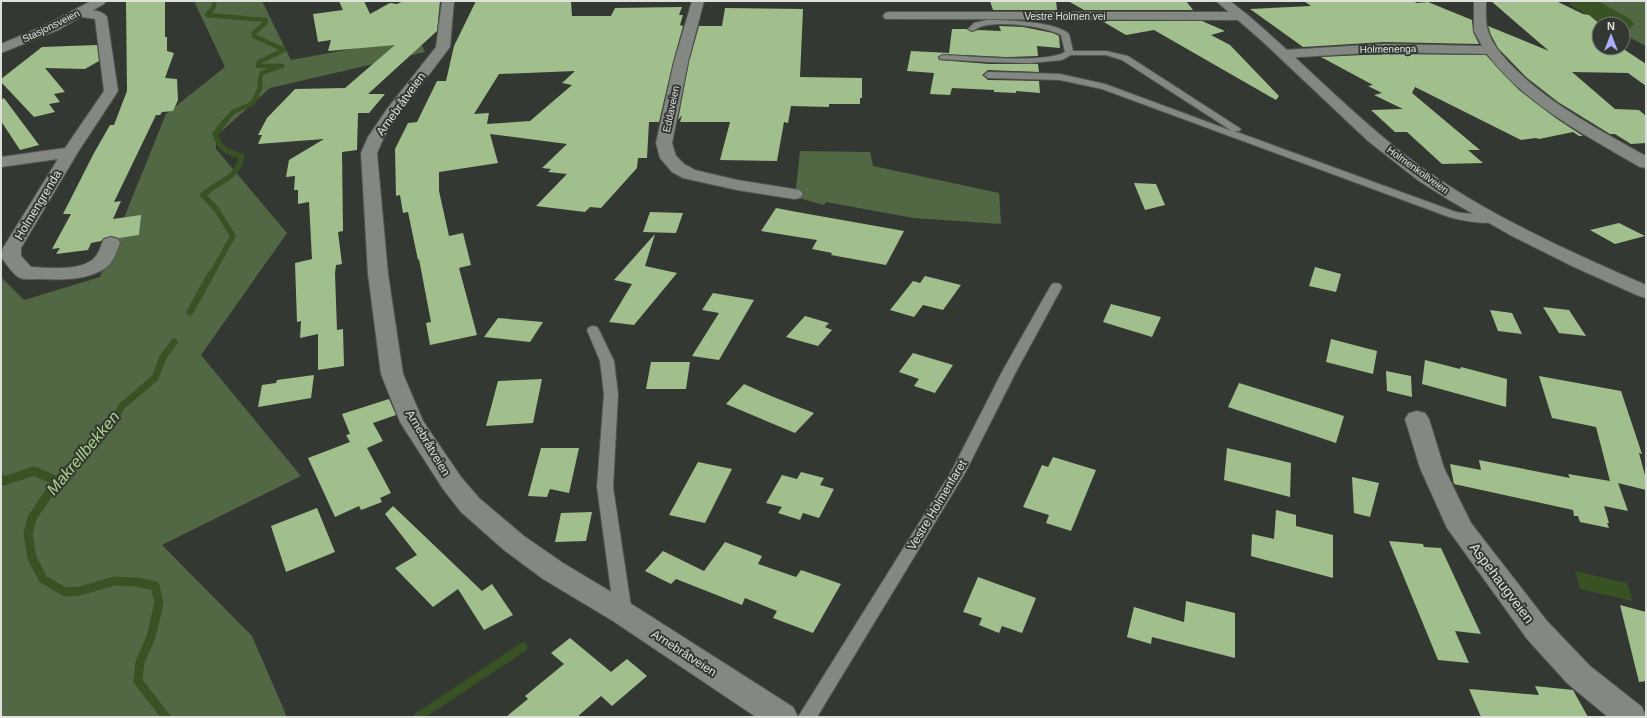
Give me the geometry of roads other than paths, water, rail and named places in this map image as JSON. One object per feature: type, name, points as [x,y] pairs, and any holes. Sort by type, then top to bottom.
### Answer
[{"type":"street","name":"Stasjonsveien","points":[[1,49],[42,32],[100,1]]},
{"type":"street","name":"Arnebråtveien","points":[[448,1],[443,47],[392,112],[368,153],[378,274],[392,374],[412,422],[452,483],[470,505],[519,547],[553,571],[623,613],[782,717]]},
{"type":"street","name":"Eddaveien","points":[[698,1],[681,62],[668,122],[664,143],[668,158],[678,168],[689,174],[738,185],[794,194]]},
{"type":"street","name":"Holmenkollveien","points":[[1222,1],[1284,54],[1391,152],[1437,185],[1493,219],[1567,257],[1646,292]]},
{"type":"street","points":[[1480,1],[1481,30],[1491,50],[1516,78],[1545,102],[1586,129],[1646,163]]},
{"type":"street","name":"Holmengrenda","points":[[80,12],[94,14],[101,17],[111,91],[70,152],[12,248],[11,257],[25,274],[70,274],[90,268],[102,262],[112,243]]},
{"type":"street","name":"Vestre Holmen vei","points":[[889,16],[1240,16]]},
{"type":"street","name":"Holmenenga","points":[[1284,54],[1384,48],[1491,50]]},
{"type":"street","name":"Holmengrenda","points":[[1,162],[70,152]]},
{"type":"street","name":"Aspehaugveien","points":[[1417,418],[1432,468],[1460,528],[1537,630],[1579,675],[1631,717]]},
{"type":"lane","points":[[972,29],[979,24],[999,22],[1054,29],[1065,34],[1069,53]]},
{"type":"lane","points":[[943,57],[1037,61],[1065,57],[1069,53],[1106,53],[1125,58],[1256,142]]},
{"type":"lane","points":[[988,75],[1060,78],[1095,84],[1453,215],[1467,218],[1493,219]]},
{"type":"lane","name":"Vestre Holmenfaret","points":[[807,717],[958,473],[1010,370],[1056,287]]},
{"type":"lane","points":[[593,330],[607,361],[611,394],[605,486],[623,613]]},
{"type":"waterway","name":"Makrellbekken","points":[[214,1],[214,7],[207,15],[266,20],[265,23],[254,33],[254,36],[284,50],[259,62],[258,66],[282,66],[262,73],[260,78],[260,88],[253,103],[233,112],[225,121]]},
{"type":"waterway","points":[[1580,1],[1607,16]]},
{"type":"waterway","name":"Makrellbekken","points":[[211,275],[233,236],[217,210],[203,195],[232,175],[240,164],[242,156],[225,150],[217,139],[215,134],[226,120]]},
{"type":"waterway","name":"Makrellbekken","points":[[190,312],[211,274]]},
{"type":"waterway","name":"Makrellbekken","points":[[67,470],[112,423],[122,406],[155,378],[163,357],[174,342]]},
{"type":"waterway","name":"Makrellbekken","points":[[57,481],[68,469]]},
{"type":"waterway","points":[[1,479],[4,481],[34,471],[57,481]]},
{"type":"waterway","name":"Makrellbekken","points":[[57,481],[32,518],[28,534],[32,558],[43,579],[65,592],[80,591],[114,581],[137,582],[155,586],[159,603],[151,637],[140,662],[138,681],[166,717]]},
{"type":"waterway","points":[[418,717],[523,647]]}]
